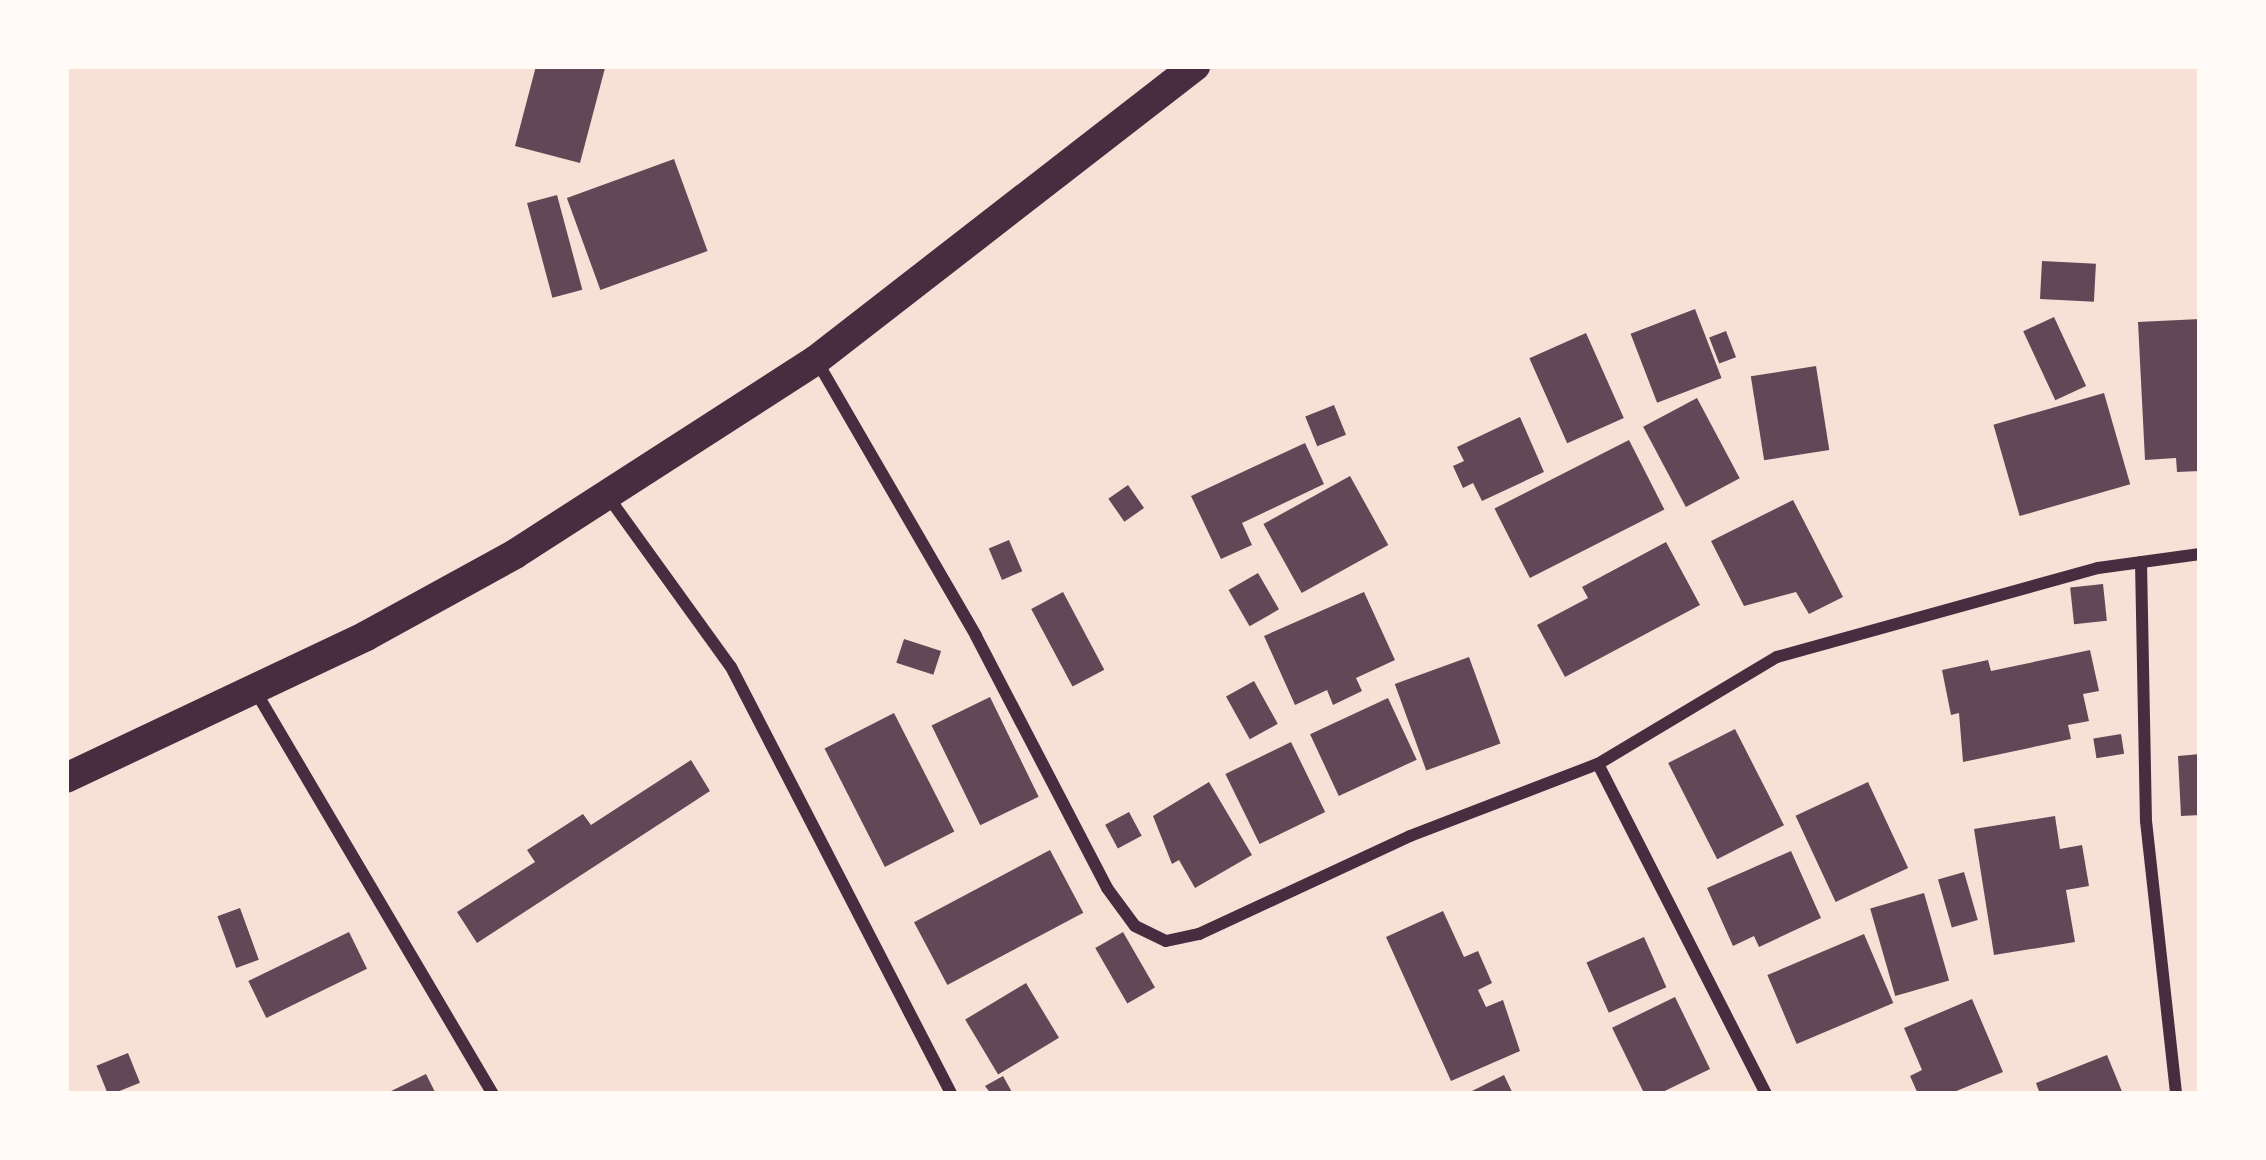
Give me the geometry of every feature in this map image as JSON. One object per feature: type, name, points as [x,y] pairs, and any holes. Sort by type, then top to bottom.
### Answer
[{"type":"main road","points":[[66,778],[385,626],[607,495],[816,359],[1195,66]]},
{"type":"street","points":[[816,359],[976,636],[1107,888],[1136,926],[1166,941],[1199,934],[1410,836],[1598,764],[1777,657],[2141,562],[2200,554]]},
{"type":"street","points":[[607,495],[731,667],[951,1094]]},
{"type":"street","points":[[2141,562],[2146,821],[2176,1094]]},
{"type":"street","points":[[254,690],[493,1094]]},
{"type":"street","points":[[1598,764],[1766,1094]]},
{"type":"building","points":[[536,66],[605,68],[580,163],[515,146]]},
{"type":"building","points":[[674,159],[708,251],[600,290],[567,198]]},
{"type":"building","points":[[557,195],[582,290],[552,298],[527,203]]},
{"type":"building","points":[[2042,261],[2096,264],[2094,302],[2040,299]]},
{"type":"building","points":[[1695,309],[1722,378],[1657,403],[1631,334]]},
{"type":"building","points":[[2054,317],[2086,386],[2055,400],[2023,331]]},
{"type":"building","points":[[2200,319],[2200,471],[2177,472],[2176,458],[2145,460],[2138,322]]},
{"type":"building","points":[[1726,331],[1736,357],[1719,364],[1709,337]]},
{"type":"building","points":[[1586,333],[1624,418],[1567,443],[1529,358]]},
{"type":"building","points":[[1816,366],[1829,450],[1764,460],[1751,376]]},
{"type":"building","points":[[2104,393],[2130,484],[2020,516],[1993,425]]},
{"type":"building","points":[[1697,398],[1740,478],[1686,507],[1643,427]]},
{"type":"building","points":[[1334,405],[1346,435],[1317,446],[1305,417]]},
{"type":"building","points":[[1520,417],[1544,472],[1482,501],[1473,483],[1463,488],[1453,466],[1464,461],[1457,447]]},
{"type":"building","points":[[1629,440],[1664,509],[1530,578],[1494,509]]},
{"type":"building","points":[[1305,443],[1324,484],[1242,523],[1252,545],[1221,559],[1191,496]]},
{"type":"building","points":[[1350,476],[1388,545],[1302,593],[1263,524]]},
{"type":"building","points":[[1128,485],[1144,508],[1124,522],[1108,499]]},
{"type":"building","points":[[1793,500],[1843,597],[1809,614],[1796,592],[1744,606],[1711,541]]},
{"type":"building","points":[[1009,540],[1022,571],[1002,580],[989,549]]},
{"type":"building","points":[[1666,542],[1700,605],[1565,677],[1537,625],[1588,598],[1582,587]]},
{"type":"building","points":[[1258,573],[1279,609],[1250,626],[1229,590]]},
{"type":"building","points":[[2103,584],[2107,621],[2074,624],[2070,587]]},
{"type":"building","points":[[1063,592],[1104,670],[1073,687],[1031,609]]},
{"type":"building","points":[[1364,592],[1395,660],[1356,678],[1362,691],[1333,705],[1327,690],[1295,705],[1264,636]]},
{"type":"building","points":[[904,639],[941,651],[933,675],[896,663]]},
{"type":"building","points":[[2090,650],[2099,691],[2083,694],[2089,721],[2068,725],[2071,739],[1963,762],[1959,713],[1951,715],[1942,670],[1988,660],[1991,671]]},
{"type":"building","points":[[1469,657],[1500,743],[1426,770],[1395,684]]},
{"type":"building","points":[[1254,681],[1278,724],[1250,739],[1226,697]]},
{"type":"building","points":[[990,697],[1039,797],[980,825],[932,725]]},
{"type":"building","points":[[1388,698],[1417,760],[1339,796],[1310,734]]},
{"type":"building","points":[[894,713],[954,832],[885,867],[825,748]]},
{"type":"building","points":[[1735,729],[1784,825],[1717,859],[1668,763]]},
{"type":"building","points":[[2121,734],[2124,754],[2096,758],[2093,738]]},
{"type":"building","points":[[1291,742],[1325,812],[1260,844],[1225,774]]},
{"type":"building","points":[[2200,754],[2200,815],[2181,816],[2178,756]]},
{"type":"building","points":[[691,760],[710,791],[477,943],[457,912],[535,862],[527,850],[583,814],[591,825]]},
{"type":"building","points":[[1209,782],[1252,855],[1195,888],[1179,860],[1172,864],[1153,816]]},
{"type":"building","points":[[1868,782],[1908,868],[1836,902],[1795,816]]},
{"type":"building","points":[[1129,812],[1142,836],[1118,849],[1105,825]]},
{"type":"building","points":[[2055,816],[2060,849],[2082,845],[2089,886],[2066,890],[2075,942],[1994,955],[1974,829]]},
{"type":"building","points":[[1050,850],[1083,913],[947,985],[914,922]]},
{"type":"building","points":[[1791,851],[1821,918],[1759,947],[1754,936],[1733,946],[1707,888]]},
{"type":"building","points":[[1964,872],[1978,920],[1952,928],[1938,879]]},
{"type":"building","points":[[1924,893],[1949,980],[1895,996],[1870,908]]},
{"type":"building","points":[[240,908],[259,960],[236,968],[217,916]]},
{"type":"building","points":[[1443,911],[1464,957],[1478,951],[1492,983],[1478,990],[1486,1007],[1503,1000],[1520,1051],[1451,1081],[1386,937]]},
{"type":"building","points":[[349,932],[367,969],[266,1018],[248,981]]},
{"type":"building","points":[[1123,932],[1155,987],[1127,1003],[1095,948]]},
{"type":"building","points":[[1864,934],[1893,1003],[1797,1044],[1767,975]]},
{"type":"building","points":[[1644,937],[1666,987],[1609,1013],[1586,963]]},
{"type":"building","points":[[1026,983],[1059,1038],[998,1074],[965,1020]]},
{"type":"building","points":[[1675,997],[1710,1069],[1659,1094],[1644,1094],[1612,1028]]},
{"type":"building","points":[[1972,999],[2003,1072],[1949,1094],[1918,1094],[1910,1076],[1922,1070],[1904,1028]]},
{"type":"building","points":[[128,1053],[140,1083],[108,1094],[96,1066]]},
{"type":"building","points":[[2107,1055],[2123,1094],[2040,1094],[2036,1083]]},
{"type":"building","points":[[426,1074],[436,1094],[385,1094]]},
{"type":"building","points":[[1504,1075],[1513,1094],[1466,1094]]},
{"type":"building","points":[[1003,1076],[1013,1094],[991,1094],[985,1086]]}]
